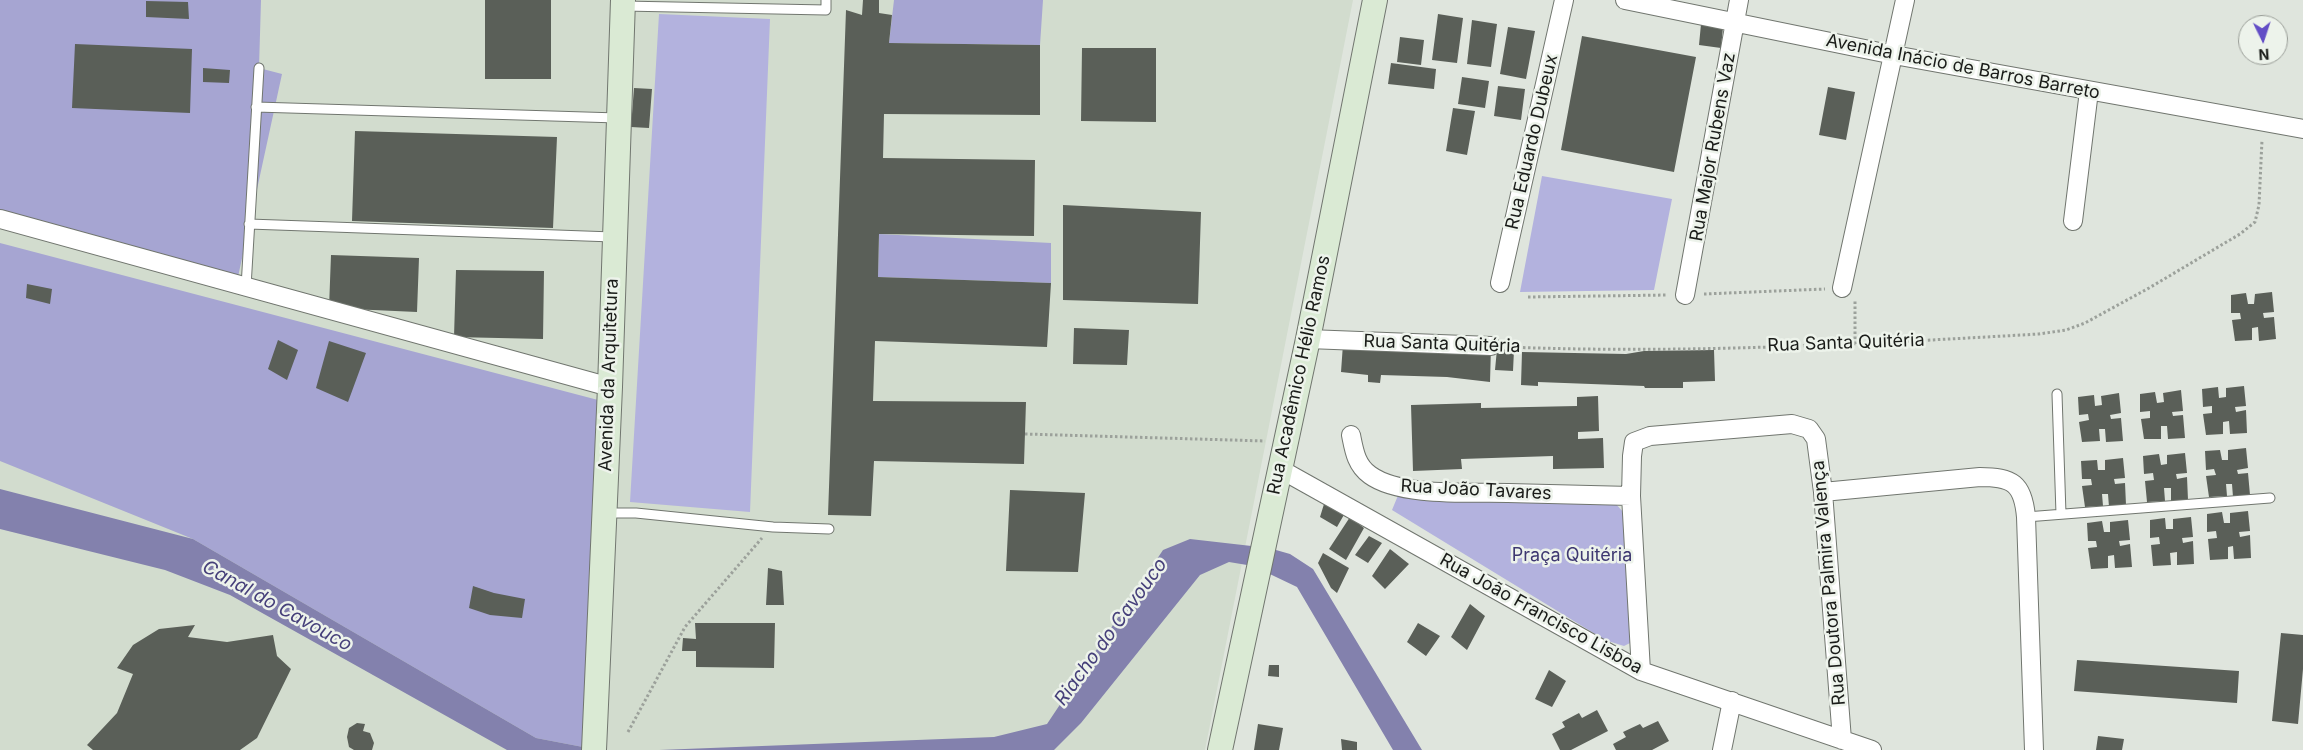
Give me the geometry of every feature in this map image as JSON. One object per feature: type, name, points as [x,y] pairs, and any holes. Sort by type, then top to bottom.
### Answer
[{"type":"street","name":"Rua Acadêmico Hélio Ramos","points":[[1220,750],[1308,340],[1375,0]]},
{"type":"street","name":"Rua Eduardo Dubeux","points":[[1500,283],[1564,0]]},
{"type":"street","name":"Avenida Inácio de Barros Barreto","points":[[1625,0],[1894,55],[2303,129]]},
{"type":"street","name":"Rua Major Rubens Vaz","points":[[1685,295],[1739,0]]},
{"type":"street","points":[[1842,288],[1894,55],[1904,0]]},
{"type":"street","name":"Avenida da Arquitetura","points":[[594,750],[610,387],[623,3]]},
{"type":"street","points":[[2072,221],[2089,91]]},
{"type":"street","points":[[0,219],[610,387]]},
{"type":"street","name":"Rua Santa Quitéria","points":[[1308,340],[1491,346]]},
{"type":"street","name":"Rua Doutora Palmira Valença","points":[[1630,496],[1634,442],[1650,436],[1792,424],[1809,428],[1816,439],[1823,492],[1842,740]]},
{"type":"street","name":"Rua João Tavares","points":[[1351,435],[1355,457],[1361,467],[1369,475],[1392,486],[1432,492],[1630,496]]},
{"type":"street","name":"Rua João Francisco Lisboa","points":[[1280,469],[1641,671],[1872,750]]},
{"type":"street","points":[[1823,492],[1980,477],[2004,478],[2016,486],[2024,501],[2026,517],[2034,750]]},
{"type":"street","points":[[1630,496],[1641,671]]},
{"type":"street","points":[[1722,750],[1732,701]]},
{"type":"lane","points":[[623,3],[826,10],[826,0]]},
{"type":"lane","points":[[246,287],[259,68]]},
{"type":"lane","points":[[256,107],[619,118]]},
{"type":"lane","points":[[249,224],[614,237]]},
{"type":"lane","points":[[2057,394],[2061,514]]},
{"type":"lane","points":[[2026,517],[2270,498]]},
{"type":"lane","points":[[604,513],[636,513],[772,527],[830,529]]},
{"type":"path","name":"Rua Santa Quitéria","points":[[1491,346],[1581,350],[1855,344],[2040,334],[2066,330],[2141,293],[2240,234],[2255,222],[2259,204],[2263,122]]},
{"type":"path","points":[[1842,288],[1855,289],[1855,344]]},
{"type":"path","points":[[1025,434],[1286,441]]},
{"type":"path","points":[[628,732],[685,627],[772,527]]},
{"type":"shaded area","points":[[0,0],[1353,0],[1205,750],[0,750]]},
{"type":"shaded area","points":[[0,0],[261,0],[259,68],[282,74],[236,286],[0,213]]},
{"type":"shaded area","points":[[894,0],[1043,0],[1040,45],[889,43]]},
{"type":"shaded area","points":[[879,234],[1051,243],[1051,283],[878,277]]},
{"type":"shaded area","points":[[0,243],[598,400],[583,747],[536,738],[193,539],[0,461]]},
{"type":"green space","points":[[659,14],[770,19],[750,512],[630,502]]},
{"type":"green space","points":[[1542,176],[1672,199],[1654,290],[1520,292]]},
{"type":"green space","name":"Praça Quitéria","points":[[1399,493],[1615,503],[1624,513],[1630,643],[1624,646],[1605,640],[1392,510]]},
{"type":"water","name":"Canal do Cavouco","points":[[0,489],[193,539],[536,738],[583,747],[584,750],[507,750],[230,595],[165,570],[0,529]]},
{"type":"water","name":"Riacho do Cavouco","points":[[1190,539],[1269,548],[1290,554],[1313,569],[1422,750],[1393,750],[1297,587],[1253,566],[1229,562],[1200,575],[1081,723],[1054,750],[659,750],[994,737],[1047,724],[1163,550]]},
{"type":"building","points":[[485,0],[551,0],[551,79],[485,79]]},
{"type":"building","points":[[863,0],[879,0],[879,13],[892,15],[889,43],[1040,45],[1040,115],[884,114],[883,158],[1035,160],[1034,236],[879,234],[878,277],[1051,283],[1047,347],[875,341],[873,401],[1026,402],[1024,464],[874,461],[871,516],[828,515],[846,10],[862,15]]},
{"type":"building","points":[[146,1],[188,2],[189,19],[146,17]]},
{"type":"building","points":[[1438,14],[1463,18],[1457,63],[1432,60]]},
{"type":"building","points":[[1472,20],[1497,24],[1491,67],[1467,64]]},
{"type":"building","points":[[1701,24],[1723,27],[1721,48],[1699,45]]},
{"type":"building","points":[[1508,27],[1535,31],[1526,79],[1500,74]]},
{"type":"building","points":[[1582,36],[1696,57],[1674,172],[1561,150]]},
{"type":"building","points":[[1400,37],[1424,40],[1421,65],[1397,62]]},
{"type":"building","points":[[75,44],[192,49],[190,113],[72,108]]},
{"type":"building","points":[[1082,48],[1156,48],[1156,122],[1081,121]]},
{"type":"building","points":[[1391,63],[1436,69],[1434,89],[1388,84]]},
{"type":"building","points":[[203,68],[230,70],[229,83],[203,82]]},
{"type":"building","points":[[1462,77],[1489,81],[1485,108],[1458,104]]},
{"type":"building","points":[[1498,86],[1525,89],[1521,120],[1494,116]]},
{"type":"building","points":[[1828,87],[1855,92],[1846,140],[1819,135]]},
{"type":"building","points":[[634,88],[652,89],[649,128],[631,127]]},
{"type":"building","points":[[1453,108],[1475,111],[1467,155],[1446,151]]},
{"type":"building","points":[[355,131],[557,137],[553,228],[352,221]]},
{"type":"building","points":[[1063,205],[1201,212],[1198,304],[1063,300]]},
{"type":"building","points":[[331,255],[419,258],[417,312],[329,308]]},
{"type":"building","points":[[456,270],[544,271],[543,339],[454,337]]},
{"type":"building","points":[[27,284],[52,289],[50,304],[26,298]]},
{"type":"building","points":[[2272,292],[2274,312],[2263,313],[2264,318],[2274,317],[2276,339],[2259,341],[2258,327],[2252,328],[2252,340],[2235,341],[2232,320],[2241,319],[2240,313],[2231,313],[2231,295],[2246,293],[2248,304],[2254,304],[2255,294]]},
{"type":"building","points":[[1074,328],[1129,330],[1127,365],[1073,364]]},
{"type":"building","points":[[278,340],[298,350],[287,380],[268,369]]},
{"type":"building","points":[[329,341],[366,353],[348,402],[316,388]]},
{"type":"building","points":[[1343,344],[1491,347],[1490,382],[1447,377],[1381,375],[1380,383],[1368,382],[1368,375],[1341,372]]},
{"type":"building","points":[[1497,349],[1514,350],[1513,371],[1495,370]]},
{"type":"building","points":[[1714,350],[1715,381],[1683,382],[1683,388],[1645,388],[1644,386],[1538,382],[1538,386],[1521,385],[1522,352],[1626,354],[1644,351]]},
{"type":"building","points":[[2244,386],[2246,406],[2235,407],[2236,412],[2246,410],[2247,433],[2230,434],[2229,421],[2223,422],[2223,434],[2206,435],[2203,414],[2212,413],[2212,406],[2203,407],[2202,389],[2218,387],[2219,398],[2226,397],[2226,388]]},
{"type":"building","points":[[2181,390],[2183,411],[2172,412],[2173,416],[2183,415],[2185,438],[2168,439],[2167,426],[2161,426],[2161,439],[2144,439],[2141,419],[2150,418],[2150,411],[2140,412],[2140,394],[2155,392],[2157,403],[2164,402],[2163,393]]},
{"type":"building","points":[[2119,393],[2121,413],[2110,415],[2111,419],[2121,418],[2123,441],[2106,442],[2105,429],[2099,429],[2100,441],[2082,442],[2079,422],[2089,420],[2088,414],[2079,415],[2078,397],[2094,395],[2095,406],[2102,405],[2101,396]]},
{"type":"building","points":[[1598,396],[1599,431],[1578,432],[1578,439],[1603,438],[1604,468],[1553,469],[1553,456],[1461,459],[1462,469],[1413,471],[1411,405],[1481,403],[1481,408],[1577,406],[1577,397]]},
{"type":"building","points":[[2246,448],[2248,468],[2237,470],[2238,474],[2248,473],[2250,495],[2233,497],[2232,484],[2226,484],[2227,496],[2209,497],[2206,476],[2216,475],[2214,469],[2206,470],[2205,451],[2220,450],[2222,460],[2228,460],[2228,450]]},
{"type":"building","points":[[2185,453],[2187,473],[2176,474],[2177,479],[2187,477],[2188,500],[2171,501],[2171,488],[2164,488],[2165,501],[2147,502],[2145,481],[2154,480],[2153,473],[2144,474],[2143,456],[2159,454],[2161,465],[2167,464],[2167,455]]},
{"type":"building","points":[[2123,458],[2125,478],[2114,479],[2115,484],[2125,483],[2126,505],[2109,507],[2108,494],[2102,494],[2103,506],[2085,507],[2082,486],[2092,485],[2091,479],[2082,479],[2081,461],[2097,460],[2098,470],[2105,470],[2105,460]]},
{"type":"building","points":[[1010,490],[1085,493],[1078,572],[1006,571]]},
{"type":"building","points":[[1324,504],[1345,513],[1337,527],[1320,517]]},
{"type":"building","points":[[2248,511],[2250,531],[2239,532],[2240,537],[2250,535],[2251,558],[2234,559],[2233,546],[2228,547],[2228,559],[2210,560],[2208,539],[2217,538],[2216,531],[2207,532],[2207,514],[2222,512],[2224,523],[2230,523],[2230,513]]},
{"type":"building","points":[[1350,517],[1364,528],[1346,560],[1329,549]]},
{"type":"building","points":[[2191,517],[2193,537],[2182,538],[2183,543],[2193,541],[2194,564],[2177,565],[2177,552],[2170,553],[2171,565],[2153,566],[2151,545],[2160,544],[2159,537],[2150,538],[2150,520],[2165,518],[2166,529],[2173,529],[2173,519]]},
{"type":"building","points":[[2128,520],[2130,540],[2119,541],[2120,546],[2130,544],[2132,567],[2115,568],[2114,555],[2108,556],[2108,568],[2091,569],[2088,548],[2097,547],[2096,541],[2088,541],[2087,523],[2102,521],[2104,532],[2110,532],[2110,522]]},
{"type":"building","points":[[1369,536],[1382,543],[1368,563],[1355,555]]},
{"type":"building","points":[[1390,549],[1409,564],[1385,589],[1372,576]]},
{"type":"building","points":[[1323,553],[1349,568],[1337,593],[1331,588],[1318,563]]},
{"type":"building","points":[[768,568],[782,571],[784,605],[766,605]]},
{"type":"building","points":[[473,586],[494,593],[525,599],[522,618],[490,615],[469,608]]},
{"type":"building","points":[[1470,604],[1485,616],[1467,650],[1451,637]]},
{"type":"building","points":[[695,623],[775,623],[774,668],[696,667],[696,651],[682,651],[683,638],[696,639]]},
{"type":"building","points":[[1418,623],[1440,636],[1426,656],[1407,642]]},
{"type":"building","points":[[195,625],[188,637],[227,642],[273,635],[277,656],[291,669],[257,738],[240,750],[93,750],[87,745],[117,713],[133,674],[117,668],[133,645],[159,629]]},
{"type":"building","points":[[2281,633],[2303,635],[2303,669],[2298,724],[2272,721]]},
{"type":"building","points":[[2077,660],[2239,671],[2237,703],[2074,691]]},
{"type":"building","points":[[1269,665],[1279,665],[1279,677],[1268,676]]},
{"type":"building","points":[[1549,670],[1566,681],[1552,707],[1535,699]]},
{"type":"building","points":[[1597,710],[1608,731],[1571,750],[1560,750],[1552,734],[1565,727],[1562,722],[1579,713],[1582,718]]},
{"type":"building","points":[[1658,721],[1669,741],[1652,750],[1616,750],[1613,744],[1626,737],[1623,732],[1640,724],[1643,728]]},
{"type":"building","points":[[357,723],[365,724],[363,731],[370,733],[374,743],[372,750],[354,750],[349,747],[347,737],[349,728]]},
{"type":"building","points":[[1258,724],[1283,728],[1279,750],[1254,750]]},
{"type":"building","points":[[2098,736],[2124,739],[2122,750],[2096,750]]},
{"type":"building","points":[[1341,739],[1357,742],[1357,750],[1342,750]]}]
